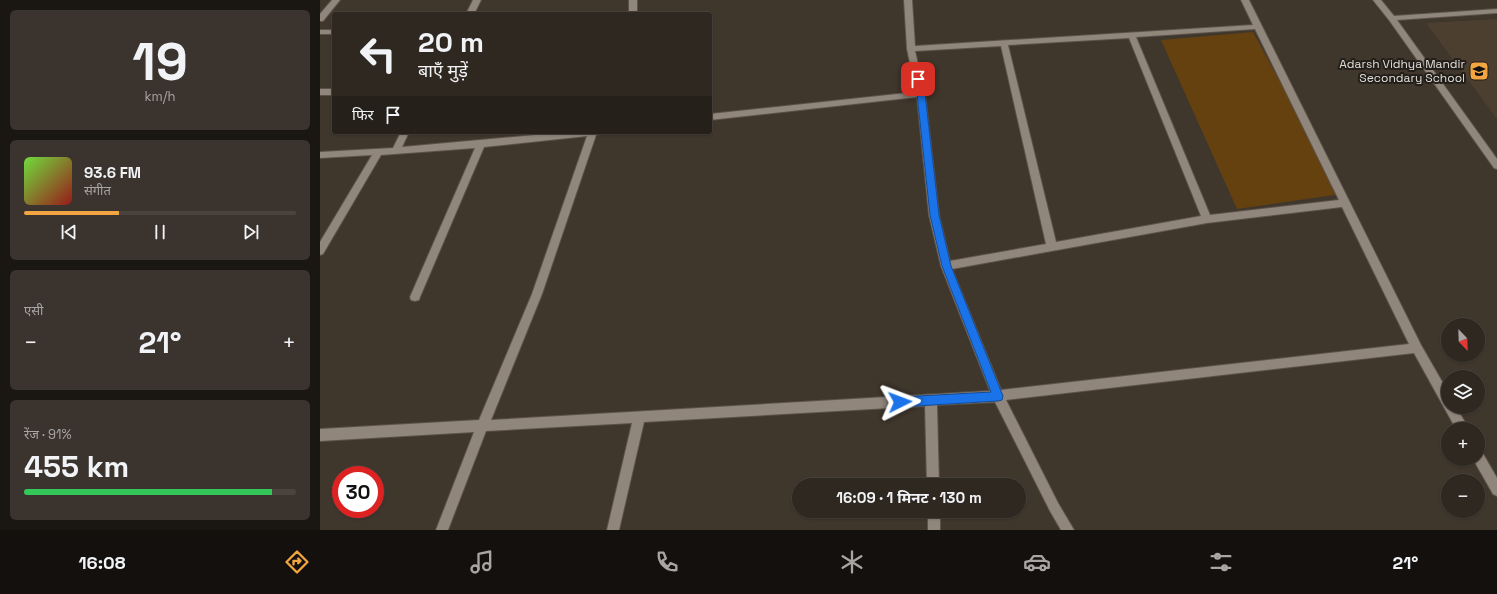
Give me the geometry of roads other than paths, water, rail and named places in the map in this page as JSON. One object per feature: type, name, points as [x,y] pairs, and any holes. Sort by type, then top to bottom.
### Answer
[{"type":"street","points":[[320,19],[336,0]]},
{"type":"street","points":[[471,12],[477,0]]},
{"type":"street","points":[[633,0],[633,12]]},
{"type":"street","points":[[908,0],[911,49],[921,94],[934,215],[946,266],[998,396],[1054,507],[1068,530]]},
{"type":"street","points":[[1245,0],[1417,348],[1441,391]]},
{"type":"street","points":[[1377,0],[1392,18],[1497,166]]},
{"type":"street","points":[[1392,18],[1497,11]]},
{"type":"street","points":[[911,49],[1258,27]]},
{"type":"street","points":[[320,32],[332,32]]},
{"type":"street","points":[[1131,34],[1207,219]]},
{"type":"street","points":[[1004,43],[1052,247]]},
{"type":"street","points":[[320,92],[332,92]]},
{"type":"street","points":[[712,117],[921,94]]},
{"type":"street","points":[[396,151],[405,134]]},
{"type":"street","points":[[320,155],[396,151],[586,134]]},
{"type":"street","points":[[442,530],[482,426],[537,294],[596,134]]},
{"type":"street","points":[[415,297],[481,144]]},
{"type":"street","points":[[320,251],[378,152]]},
{"type":"street","points":[[946,266],[1207,219],[1345,203]]},
{"type":"street","points":[[320,435],[998,396],[1417,348]]},
{"type":"street","points":[[931,400],[933,478]]},
{"type":"street","points":[[613,530],[639,417]]},
{"type":"street","points":[[1484,466],[1497,490]]},
{"type":"street","points":[[934,518],[934,530]]},
{"type":"place","name":"Adarsh Vidhya Mandir Secondary School","points":[[1479,71]]}]
